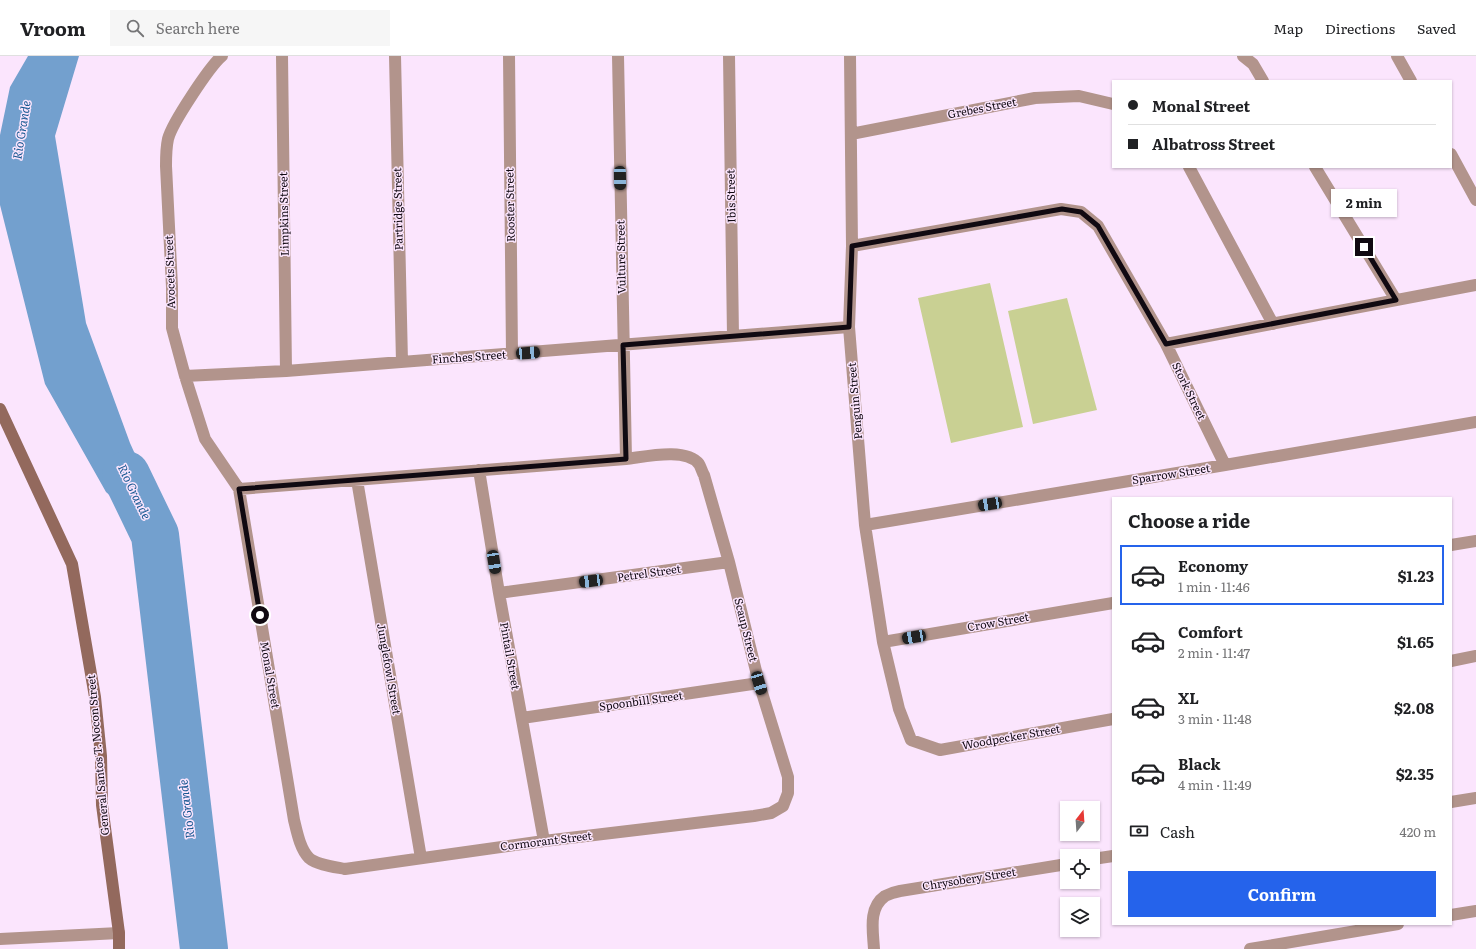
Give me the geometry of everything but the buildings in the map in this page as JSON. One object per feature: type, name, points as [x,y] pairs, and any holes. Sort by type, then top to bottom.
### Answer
[{"type":"main road","name":"General Santos T. Nocon Street","points":[[0,409],[72,564],[95,697],[101,756],[102,805],[119,934],[119,949]]},
{"type":"street","name":"Avocets Street","points":[[222,56],[209,71],[173,127],[168,138],[166,152],[172,287],[172,328],[185,376],[205,439],[239,489]]},
{"type":"street","name":"Limpkins Street","points":[[282,56],[286,371]]},
{"type":"street","name":"Partridge Street","points":[[395,56],[402,362]]},
{"type":"street","name":"Rooster Street","points":[[509,56],[512,354]]},
{"type":"street","name":"Vulture Street","points":[[618,56],[626,459]]},
{"type":"street","name":"Ibis Street","points":[[729,56],[733,336]]},
{"type":"street","name":"Penguin Street","points":[[850,56],[852,246],[849,327],[865,525],[883,642],[899,709],[911,740]]},
{"type":"street","points":[[1243,56],[1253,64],[1262,80]]},
{"type":"street","points":[[1397,56],[1410,80]]},
{"type":"street","name":"Grebes Street","points":[[851,134],[1035,98],[1079,96],[1112,104]]},
{"type":"street","points":[[1452,156],[1476,200]]},
{"type":"street","points":[[1191,168],[1273,324]]},
{"type":"street","points":[[1316,168],[1396,300]]},
{"type":"street","name":"Stork Street","points":[[852,246],[1062,209],[1081,212],[1098,226],[1166,344],[1225,465]]},
{"type":"street","points":[[1166,344],[1476,285]]},
{"type":"street","name":"Finches Street","points":[[185,376],[286,371],[849,327]]},
{"type":"street","name":"Sparrow Street","points":[[865,525],[1476,422]]},
{"type":"street","name":"Scaup Street","points":[[626,459],[671,454],[690,457],[699,463],[704,475],[729,562],[759,683],[788,776],[788,793],[782,806]]},
{"type":"street","points":[[239,489],[626,459]]},
{"type":"street","name":"Pintail Street","points":[[480,470],[499,593],[544,841]]},
{"type":"street","name":"Junglefowl Street","points":[[357,480],[421,858]]},
{"type":"street","name":"Monal Street","points":[[239,489],[294,820],[300,841],[309,858]]},
{"type":"street","points":[[1452,545],[1476,541]]},
{"type":"street","name":"Petrel Street","points":[[499,593],[729,562]]},
{"type":"street","name":"Crow Street","points":[[883,642],[1112,603]]},
{"type":"street","points":[[1452,661],[1476,656]]},
{"type":"street","name":"Spoonbill Street","points":[[522,718],[759,683]]},
{"type":"street","name":"Woodpecker Street","points":[[911,740],[940,750],[1112,719]]},
{"type":"street","points":[[1452,802],[1476,798]]},
{"type":"street","name":"Cormorant Street","points":[[309,858],[324,865],[345,869],[544,841],[754,816],[771,813],[782,806]]},
{"type":"street","points":[[1100,858],[1112,856]]},
{"type":"street","name":"Chrysobery Street","points":[[874,949],[873,918],[876,906],[886,896],[900,891],[1060,865]]},
{"type":"street","points":[[1452,915],[1476,911]]},
{"type":"street","points":[[1250,949],[1392,925]]},
{"type":"street","points":[[0,939],[119,934]]},
{"type":"green space","points":[[990,283],[1023,427],[951,443],[918,298]]},
{"type":"green space","points":[[1067,298],[1097,410],[1033,424],[1008,311]]},
{"type":"water","points":[[28,56],[79,56],[55,136],[86,323],[130,443],[149,485],[155,535],[106,492],[45,384],[0,205],[0,135],[10,87]]},
{"type":"waterway","name":"Rio Grande","points":[[126,475],[155,535],[204,949]]},
{"type":"route","points":[[260,615],[239,489],[626,459],[623,345],[849,327],[852,246],[1062,209],[1081,212],[1098,226],[1166,344],[1396,300],[1364,247]]}]
